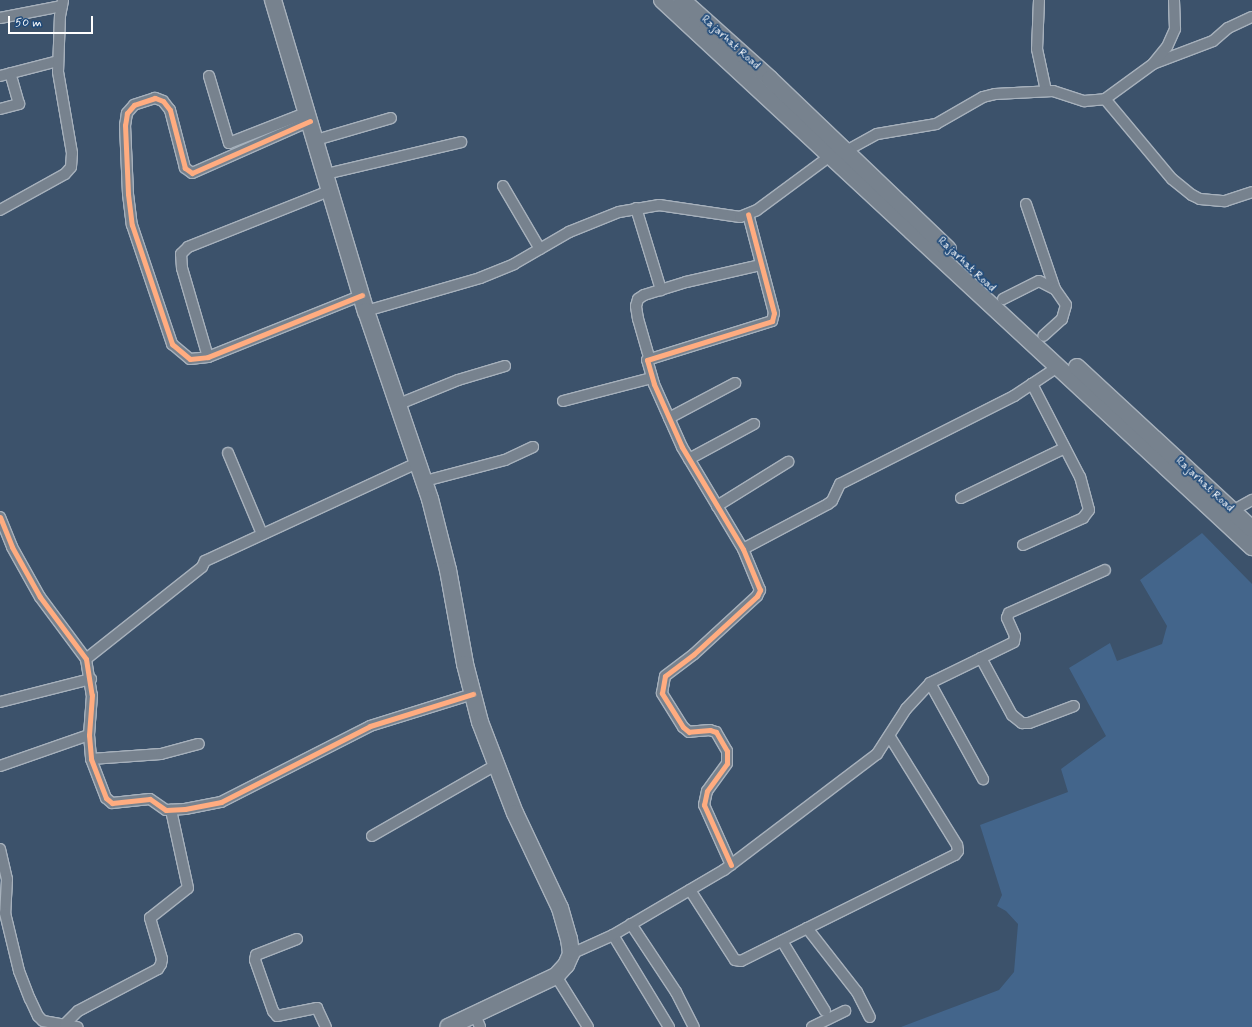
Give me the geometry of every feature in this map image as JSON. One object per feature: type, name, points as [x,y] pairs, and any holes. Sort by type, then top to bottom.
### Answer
[{"type":"main road","points":[[273,0],[309,116],[366,311],[425,482],[441,538],[473,694],[496,766],[566,922],[571,954],[566,965],[556,976],[477,1021],[448,1027]]},
{"type":"main road","points":[[662,0],[840,151],[1060,366],[1252,547]]},
{"type":"main road","name":"Rajarhat Road","points":[[682,0],[840,151],[1252,529]]},
{"type":"street","points":[[1040,0],[1037,49],[1046,91]]},
{"type":"street","points":[[366,311],[480,278],[514,264],[592,222],[636,208],[659,205],[732,218],[748,214],[840,151],[878,134],[936,124],[983,97],[1046,91],[1084,101],[1105,100],[1153,64],[1167,47],[1175,29],[1174,0]]},
{"type":"street","points":[[0,18],[63,3],[58,61],[72,153],[71,167],[66,174],[0,210]]},
{"type":"street","points":[[1153,64],[1213,41],[1228,28],[1252,17]]},
{"type":"street","points":[[0,76],[58,61]]},
{"type":"street","points":[[0,109],[19,104],[10,73]]},
{"type":"street","points":[[209,76],[229,143],[309,116]]},
{"type":"street","points":[[309,116],[192,173],[185,168],[170,110],[163,101],[155,98],[134,105],[127,113],[128,194],[137,240],[172,344],[190,359],[208,357],[362,295]]},
{"type":"street","points":[[1105,100],[1172,179],[1192,195],[1200,199],[1226,201],[1252,192]]},
{"type":"street","points":[[316,140],[391,118]]},
{"type":"street","points":[[326,174],[461,142]]},
{"type":"street","points":[[503,186],[540,249]]},
{"type":"street","points":[[208,357],[182,268],[181,254],[188,247],[331,190]]},
{"type":"street","points":[[1026,204],[1055,289],[1066,305],[1062,319],[1043,336]]},
{"type":"street","points":[[636,208],[661,290]]},
{"type":"street","points":[[649,357],[772,321],[774,313],[748,214]]},
{"type":"street","points":[[731,865],[704,805],[707,791],[727,763],[727,751],[716,732],[710,730],[689,732],[683,727],[662,693],[665,676],[694,654],[758,596],[760,590],[759,583],[743,549],[689,459],[651,378],[646,364],[649,357],[636,306],[638,299],[644,295],[762,265]]},
{"type":"street","points":[[1003,299],[1039,282],[1055,289]]},
{"type":"street","points":[[399,404],[458,380],[505,366]]},
{"type":"street","points":[[743,549],[828,504],[832,501],[840,484],[1014,396],[1060,366]]},
{"type":"street","points":[[563,402],[651,378]]},
{"type":"street","points":[[669,418],[735,383]]},
{"type":"street","points":[[1023,545],[1082,518],[1089,510],[1080,477],[1032,384]]},
{"type":"street","points":[[689,459],[754,424]]},
{"type":"street","points":[[425,482],[505,460],[533,447]]},
{"type":"street","points":[[961,498],[1065,448]]},
{"type":"street","points":[[228,453],[262,534]]},
{"type":"street","points":[[86,658],[202,567],[205,561],[351,495],[418,462]]},
{"type":"street","points":[[717,506],[788,462]]},
{"type":"street","points":[[1232,511],[1252,500]]},
{"type":"street","points":[[1,522],[12,547],[40,597],[86,658],[91,679],[92,695],[89,735],[91,759],[106,798],[112,803],[150,799],[166,810],[171,810],[221,802],[370,726],[473,694]]},
{"type":"street","points":[[571,954],[631,924],[731,865],[877,754],[890,737],[906,709],[930,683],[1014,642],[1015,636],[1007,618],[1009,614],[1105,570]]},
{"type":"street","points":[[982,658],[1012,714],[1022,724],[1029,723],[1074,706]]},
{"type":"street","points":[[0,702],[91,679]]},
{"type":"street","points":[[930,683],[983,779]]},
{"type":"street","points":[[0,766],[89,735]]},
{"type":"street","points":[[690,890],[735,960],[742,960],[955,855],[958,850],[890,737]]},
{"type":"street","points":[[91,759],[161,754],[199,744]]},
{"type":"street","points":[[372,836],[496,766]]},
{"type":"street","points":[[65,1024],[78,1011],[158,969],[161,964],[162,959],[150,918],[188,888],[171,810]]},
{"type":"street","points":[[0,849],[6,879],[5,913],[9,934],[30,999],[38,1016],[43,1021],[77,1027]]},
{"type":"street","points":[[631,924],[676,992],[694,1027]]},
{"type":"street","points":[[806,928],[857,992],[870,1017]]},
{"type":"street","points":[[613,934],[669,1027]]},
{"type":"street","points":[[297,939],[256,955],[255,960],[273,1011],[277,1016],[317,1008],[326,1027]]},
{"type":"street","points":[[782,941],[825,1011]]},
{"type":"street","points":[[556,976],[588,1027]]},
{"type":"street","points":[[812,1027],[845,1011]]},
{"type":"shaded area","points":[[1202,533],[1252,584],[1252,1027],[901,1027],[999,990],[1014,972],[1018,924],[1006,911],[997,906],[1002,895],[980,825],[1068,792],[1061,769],[1106,736],[1069,668],[1110,643],[1117,661],[1162,644],[1167,626],[1140,580]]},
{"type":"cycle path","points":[[310,121],[192,173],[185,168],[170,110],[163,101],[155,98],[134,105],[127,113],[125,125],[128,194],[132,225],[172,344],[190,359],[208,357],[362,295]]},
{"type":"cycle path","points":[[731,865],[704,805],[707,791],[727,763],[727,751],[716,732],[710,730],[689,732],[683,727],[662,693],[665,676],[694,654],[757,596],[760,590],[743,549],[682,447],[654,384],[647,360],[772,321],[774,313],[748,214]]},
{"type":"cycle path","points":[[0,517],[12,547],[40,597],[86,659],[92,695],[89,735],[91,759],[106,798],[112,803],[150,799],[166,810],[185,809],[221,802],[370,726],[473,694]]}]
